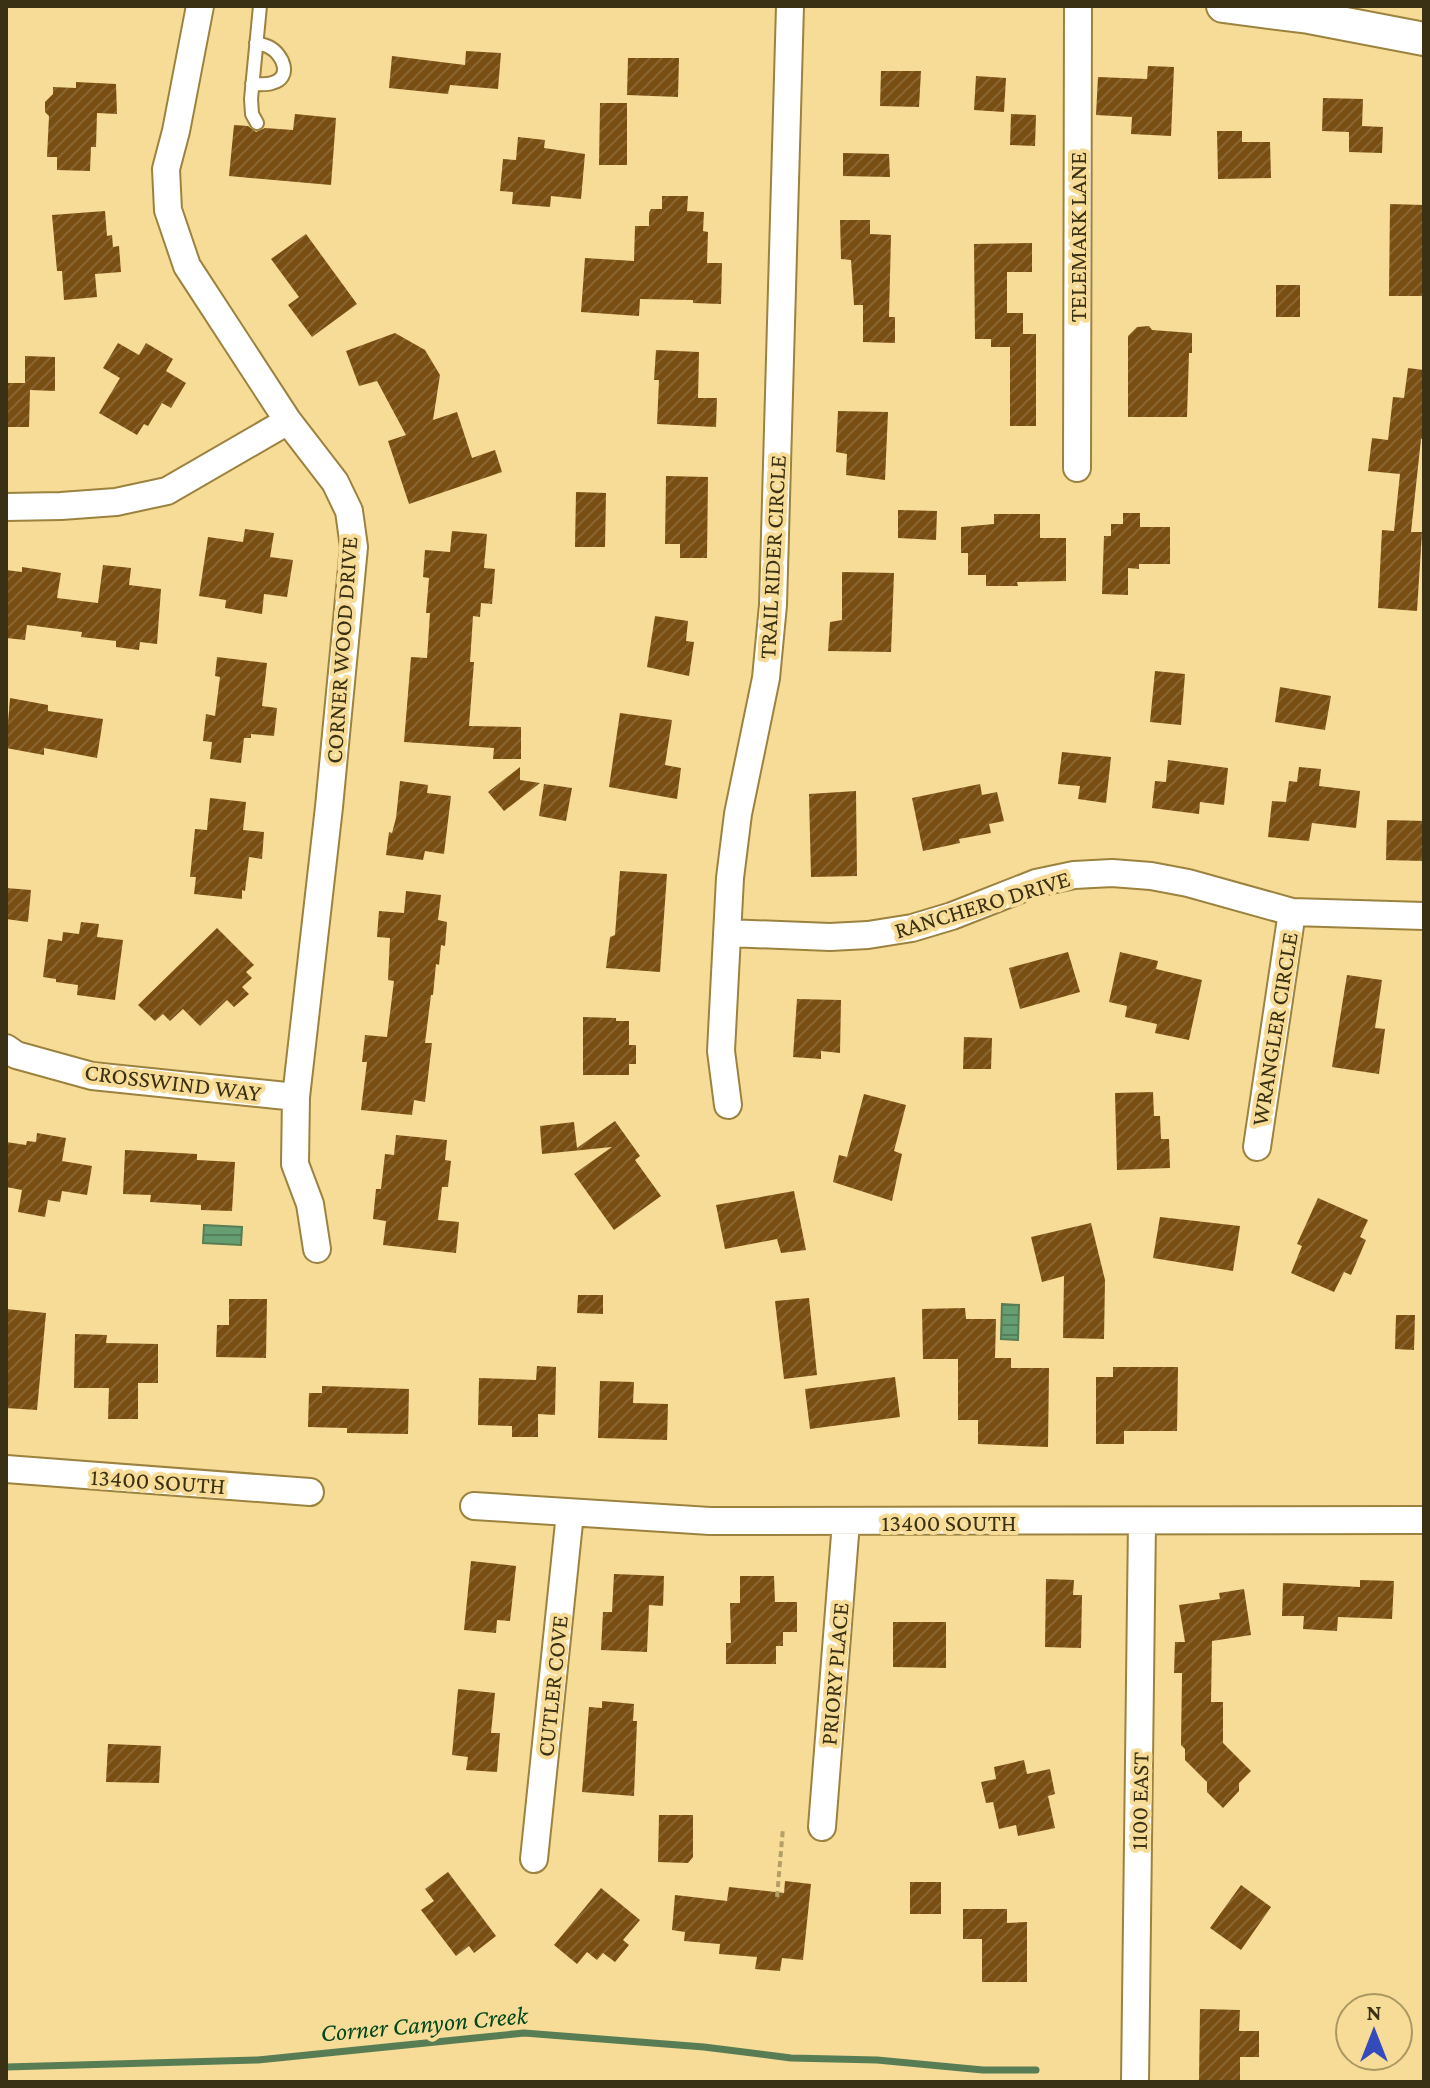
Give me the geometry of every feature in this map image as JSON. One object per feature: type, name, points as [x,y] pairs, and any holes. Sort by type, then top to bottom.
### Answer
[{"type":"street","name":"CORNER WOOD DRIVE","points":[[200,6],[166,169],[168,210],[187,266],[288,421],[335,482],[349,511],[354,547],[329,807],[296,1097],[295,1164],[310,1204],[317,1249]]},
{"type":"street","name":"TRAIL RIDER CIRCLE","points":[[728,1105],[721,1051],[727,933],[738,814],[766,678],[772,617],[790,6]]},
{"type":"street","name":"TELEMARK LANE","points":[[1077,468],[1078,6]]},
{"type":"street","points":[[1223,6],[1309,12],[1424,39]]},
{"type":"street","points":[[6,507],[116,502],[167,491],[288,421]]},
{"type":"street","name":"RANCHERO DRIVE","points":[[727,933],[830,937],[868,935],[912,928],[952,916],[1036,883],[1074,875],[1112,873],[1188,883],[1292,912],[1424,916]]},
{"type":"street","name":"WRANGLER CIRCLE","points":[[1257,1147],[1292,912]]},
{"type":"street","name":"CROSSWIND WAY","points":[[6,1048],[16,1055],[92,1076],[296,1097]]},
{"type":"street","name":"13400 SOUTH","points":[[6,1469],[310,1492]]},
{"type":"street","name":"13400 SOUTH","points":[[474,1506],[710,1521],[1424,1520]]},
{"type":"street","name":"CUTLER COVE","points":[[534,1859],[570,1513]]},
{"type":"street","name":"1100 EAST","points":[[1135,2082],[1142,1521]]},
{"type":"street","name":"PRIORY PLACE","points":[[822,1827],[846,1522]]},
{"type":"lane","points":[[257,123],[252,114],[252,84],[260,6]]},
{"type":"lane","points":[[252,84],[271,84],[283,76],[284,68],[280,55],[270,47],[256,43]]},
{"type":"path","points":[[777,1897],[783,1828]]},
{"type":"shaded area","points":[[204,1225],[242,1227],[241,1245],[203,1243]]},
{"type":"shaded area","points":[[1002,1304],[1019,1305],[1018,1340],[1001,1339]]},
{"type":"building","points":[[466,51],[501,53],[498,89],[450,85],[448,94],[389,88],[392,56],[465,65]]},
{"type":"building","points":[[628,58],[679,58],[678,97],[627,95]]},
{"type":"building","points":[[1148,66],[1174,67],[1171,136],[1131,134],[1132,117],[1096,115],[1098,77],[1147,79]]},
{"type":"building","points":[[881,71],[921,71],[919,107],[880,106]]},
{"type":"building","points":[[976,76],[1006,78],[1004,112],[974,110]]},
{"type":"building","points":[[76,82],[116,84],[117,114],[97,113],[96,147],[91,147],[90,171],[57,170],[57,157],[47,157],[49,116],[45,112],[45,102],[53,94],[53,87],[76,88]]},
{"type":"building","points":[[1323,98],[1363,99],[1362,126],[1383,127],[1382,153],[1349,152],[1349,132],[1322,131]]},
{"type":"building","points":[[600,103],[627,103],[627,165],[599,165]]},
{"type":"building","points":[[295,114],[336,118],[331,185],[229,176],[234,125],[248,126],[256,132],[265,128],[293,130]]},
{"type":"building","points":[[1011,114],[1036,115],[1035,146],[1010,145]]},
{"type":"building","points":[[1217,131],[1242,131],[1242,142],[1270,142],[1271,178],[1218,179]]},
{"type":"building","points":[[518,137],[545,140],[544,148],[585,154],[581,199],[551,196],[550,207],[512,204],[513,192],[500,191],[503,159],[516,160]]},
{"type":"building","points":[[843,153],[889,154],[890,177],[843,176]]},
{"type":"building","points":[[662,196],[688,196],[687,211],[704,212],[703,231],[708,232],[707,263],[722,263],[721,304],[640,299],[639,316],[581,312],[585,258],[634,261],[635,226],[649,226],[651,209],[662,209]]},
{"type":"building","points":[[1390,204],[1424,205],[1424,296],[1389,296]]},
{"type":"building","points":[[105,211],[107,236],[112,235],[113,247],[119,246],[121,272],[95,274],[97,297],[64,300],[62,271],[57,271],[52,215]]},
{"type":"building","points":[[840,220],[870,220],[870,234],[891,235],[889,317],[895,317],[895,343],[863,342],[863,305],[854,305],[851,260],[841,259]]},
{"type":"building","points":[[306,234],[357,304],[312,337],[288,305],[299,297],[271,259]]},
{"type":"building","points":[[1032,243],[1032,272],[1007,272],[1007,313],[1023,313],[1023,334],[1036,334],[1036,426],[1010,426],[1010,347],[991,347],[991,339],[975,339],[974,244]]},
{"type":"building","points":[[1276,285],[1300,285],[1300,317],[1276,317]]},
{"type":"building","points":[[1149,326],[1152,330],[1192,333],[1187,417],[1128,417],[1128,336],[1137,327]]},
{"type":"building","points":[[395,333],[425,350],[440,375],[433,420],[457,412],[472,458],[495,450],[502,472],[409,504],[388,441],[406,435],[377,381],[359,386],[346,351]]},
{"type":"building","points":[[118,343],[139,355],[146,343],[173,359],[166,371],[186,383],[171,408],[162,403],[148,426],[144,424],[137,435],[99,413],[120,378],[103,368]]},
{"type":"building","points":[[656,350],[699,352],[698,398],[717,398],[716,427],[657,424],[659,380],[654,380]]},
{"type":"building","points":[[25,356],[55,357],[55,391],[30,390],[29,427],[6,427],[6,383],[25,383]]},
{"type":"building","points":[[1408,368],[1424,370],[1424,439],[1421,439],[1411,532],[1422,532],[1417,611],[1378,608],[1382,530],[1394,531],[1400,474],[1368,471],[1372,438],[1388,440],[1393,397],[1404,398]]},
{"type":"building","points":[[838,411],[888,412],[885,480],[846,475],[847,454],[836,452]]},
{"type":"building","points":[[666,476],[708,477],[707,558],[680,558],[680,544],[665,544]]},
{"type":"building","points":[[576,492],[606,493],[605,547],[575,547]]},
{"type":"building","points":[[898,510],[937,511],[936,540],[898,538]]},
{"type":"building","points":[[1123,513],[1140,513],[1140,527],[1170,527],[1170,564],[1139,564],[1139,569],[1128,568],[1128,595],[1102,594],[1104,536],[1111,536],[1111,524],[1123,524]]},
{"type":"building","points":[[994,514],[1040,514],[1040,538],[1066,538],[1066,581],[986,586],[986,575],[968,575],[968,553],[961,553],[961,527],[994,524]]},
{"type":"building","points":[[245,529],[274,533],[270,557],[293,560],[287,597],[264,594],[262,614],[225,608],[226,600],[199,596],[208,537],[243,542]]},
{"type":"building","points":[[452,531],[487,534],[484,568],[495,569],[492,604],[481,603],[480,617],[473,616],[470,662],[474,662],[469,726],[521,727],[521,759],[493,759],[494,748],[404,742],[411,657],[427,658],[430,613],[426,613],[429,578],[423,577],[425,550],[450,552]]},
{"type":"building","points":[[103,565],[131,568],[129,585],[161,589],[157,644],[140,642],[139,650],[116,647],[116,641],[81,637],[82,632],[27,625],[25,640],[6,638],[6,570],[22,572],[22,567],[61,573],[57,598],[98,603]]},
{"type":"building","points":[[842,572],[894,573],[891,652],[828,651],[830,622],[842,620]]},
{"type":"building","points":[[655,616],[688,621],[686,641],[694,642],[689,676],[647,667]]},
{"type":"building","points":[[217,657],[267,663],[262,706],[277,708],[274,736],[251,734],[251,738],[244,738],[241,763],[210,759],[212,742],[203,741],[206,714],[215,716],[220,677],[215,676]]},
{"type":"building","points":[[1155,671],[1185,674],[1181,725],[1150,722]]},
{"type":"building","points":[[1280,687],[1331,696],[1325,730],[1275,722]]},
{"type":"building","points":[[10,698],[48,705],[48,711],[103,719],[97,758],[44,748],[44,755],[6,748]]},
{"type":"building","points":[[620,713],[672,720],[665,765],[681,768],[677,799],[609,787]]},
{"type":"building","points":[[1062,752],[1111,757],[1106,803],[1078,799],[1080,786],[1058,784]]},
{"type":"building","points":[[1168,760],[1228,768],[1224,805],[1200,802],[1199,814],[1152,808],[1155,781],[1166,782]]},
{"type":"building","points":[[520,767],[520,780],[540,783],[504,811],[488,792]]},
{"type":"building","points":[[1299,767],[1321,769],[1319,786],[1360,791],[1356,828],[1312,823],[1309,841],[1268,837],[1272,801],[1286,802],[1289,781],[1297,782]]},
{"type":"building","points":[[400,781],[428,785],[427,793],[451,796],[444,854],[425,851],[423,860],[386,855],[389,832],[392,833],[396,818]]},
{"type":"building","points":[[544,784],[572,788],[566,821],[539,816]]},
{"type":"building","points":[[980,784],[982,795],[997,792],[1004,821],[989,824],[991,833],[923,851],[912,798]]},
{"type":"building","points":[[856,791],[857,876],[811,877],[809,794]]},
{"type":"building","points":[[210,798],[246,802],[243,830],[264,832],[262,859],[249,857],[242,899],[194,894],[196,877],[190,877],[195,829],[207,830]]},
{"type":"building","points":[[1387,820],[1424,821],[1424,861],[1386,860]]},
{"type":"building","points":[[620,871],[667,874],[660,972],[606,968],[610,937],[615,935]]},
{"type":"building","points":[[6,888],[31,890],[28,922],[6,919]]},
{"type":"building","points":[[406,891],[441,895],[438,920],[447,922],[445,946],[441,945],[439,965],[436,964],[425,1043],[432,1043],[425,1102],[414,1100],[412,1115],[361,1110],[367,1062],[362,1062],[365,1035],[387,1037],[394,981],[388,980],[390,938],[377,937],[379,911],[404,913]]},
{"type":"building","points":[[81,922],[99,924],[97,937],[123,940],[115,1000],[77,995],[78,985],[43,977],[48,939],[62,941],[63,932],[79,934]]},
{"type":"building","points":[[217,928],[254,965],[246,972],[252,978],[242,987],[249,994],[234,1007],[227,1000],[200,1026],[183,1009],[170,1021],[163,1014],[155,1021],[138,1005]]},
{"type":"building","points":[[1068,952],[1080,992],[1020,1009],[1009,968]]},
{"type":"building","points":[[1120,952],[1158,961],[1156,969],[1202,980],[1189,1040],[1155,1033],[1157,1024],[1125,1017],[1127,1006],[1109,1002]]},
{"type":"building","points":[[1347,975],[1382,980],[1375,1028],[1385,1029],[1379,1074],[1332,1067]]},
{"type":"building","points":[[797,999],[841,1000],[840,1053],[821,1051],[821,1059],[793,1057]]},
{"type":"building","points":[[583,1017],[629,1021],[629,1045],[636,1045],[636,1064],[629,1064],[629,1075],[583,1075]]},
{"type":"building","points":[[964,1037],[992,1038],[991,1069],[963,1069]]},
{"type":"building","points":[[1153,1092],[1154,1116],[1160,1116],[1161,1139],[1169,1139],[1170,1168],[1117,1170],[1115,1093]]},
{"type":"building","points":[[864,1094],[906,1105],[894,1151],[902,1154],[892,1201],[833,1182],[839,1155],[847,1157]]},
{"type":"building","points":[[615,1121],[640,1156],[635,1160],[661,1196],[614,1230],[574,1174],[612,1147],[542,1154],[540,1126],[574,1122],[577,1148]]},
{"type":"building","points":[[37,1133],[66,1138],[62,1161],[92,1166],[87,1195],[62,1191],[60,1202],[48,1200],[45,1217],[18,1212],[22,1190],[6,1187],[6,1142],[26,1145],[27,1141],[36,1142]]},
{"type":"building","points":[[396,1135],[447,1140],[445,1160],[451,1161],[448,1187],[442,1187],[438,1220],[459,1222],[456,1253],[383,1245],[386,1221],[373,1219],[376,1189],[381,1189],[385,1154],[394,1155]]},
{"type":"building","points":[[125,1150],[197,1154],[197,1160],[235,1162],[232,1211],[201,1210],[201,1205],[150,1202],[151,1195],[123,1194]]},
{"type":"building","points":[[794,1191],[806,1250],[781,1253],[777,1239],[725,1249],[716,1205]]},
{"type":"building","points":[[1318,1198],[1368,1220],[1360,1237],[1366,1240],[1351,1275],[1344,1272],[1334,1292],[1291,1273],[1302,1246],[1297,1244]]},
{"type":"building","points":[[1160,1217],[1240,1226],[1233,1271],[1153,1258]]},
{"type":"building","points":[[1091,1223],[1105,1280],[1104,1339],[1063,1338],[1064,1276],[1042,1282],[1031,1237]]},
{"type":"building","points":[[578,1295],[603,1295],[603,1314],[577,1313]]},
{"type":"building","points":[[809,1298],[817,1375],[784,1379],[775,1301]]},
{"type":"building","points":[[229,1299],[267,1299],[266,1358],[216,1357],[217,1325],[229,1325]]},
{"type":"building","points":[[965,1308],[966,1319],[996,1319],[995,1358],[1011,1358],[1011,1368],[1049,1368],[1048,1447],[978,1444],[978,1420],[958,1420],[958,1359],[923,1359],[922,1309]]},
{"type":"building","points":[[6,1309],[46,1313],[37,1410],[6,1408]]},
{"type":"building","points":[[1396,1315],[1415,1315],[1414,1350],[1395,1349]]},
{"type":"building","points":[[75,1334],[107,1335],[106,1343],[158,1344],[158,1383],[138,1383],[138,1419],[108,1419],[109,1388],[74,1388]]},
{"type":"building","points":[[537,1366],[556,1367],[555,1415],[538,1414],[538,1437],[512,1437],[512,1426],[478,1425],[479,1378],[536,1380]]},
{"type":"building","points":[[1113,1367],[1178,1367],[1177,1431],[1124,1431],[1124,1444],[1096,1444],[1096,1377],[1113,1377]]},
{"type":"building","points":[[895,1377],[900,1417],[810,1429],[805,1389]]},
{"type":"building","points":[[600,1381],[634,1382],[633,1403],[668,1404],[667,1440],[598,1438]]},
{"type":"building","points":[[322,1386],[409,1389],[408,1434],[347,1433],[347,1428],[308,1427],[309,1393],[322,1393]]},
{"type":"building","points":[[471,1561],[516,1566],[510,1621],[497,1620],[496,1633],[464,1630]]},
{"type":"building","points":[[614,1574],[664,1576],[663,1606],[649,1605],[647,1652],[601,1650],[603,1612],[612,1612]]},
{"type":"building","points":[[740,1576],[774,1576],[775,1602],[797,1602],[797,1632],[783,1632],[783,1646],[776,1646],[776,1664],[726,1664],[726,1643],[731,1643],[730,1603],[740,1603]]},
{"type":"building","points":[[1046,1579],[1074,1580],[1073,1595],[1082,1595],[1081,1648],[1045,1647]]},
{"type":"building","points":[[1360,1580],[1394,1581],[1392,1619],[1338,1617],[1337,1631],[1303,1629],[1304,1616],[1282,1616],[1283,1583],[1360,1587]]},
{"type":"building","points":[[1244,1589],[1251,1635],[1212,1641],[1211,1702],[1223,1702],[1223,1743],[1251,1771],[1239,1783],[1239,1791],[1223,1808],[1207,1792],[1207,1782],[1185,1760],[1185,1749],[1181,1745],[1182,1673],[1174,1673],[1175,1642],[1185,1642],[1179,1605],[1220,1599],[1219,1593]]},
{"type":"building","points":[[893,1622],[946,1622],[946,1668],[893,1667]]},
{"type":"building","points":[[458,1689],[495,1693],[491,1733],[500,1733],[497,1772],[466,1770],[468,1757],[452,1755]]},
{"type":"building","points":[[602,1701],[634,1704],[633,1721],[637,1721],[634,1796],[582,1792],[589,1707],[602,1708]]},
{"type":"building","points":[[108,1744],[161,1746],[159,1783],[106,1782]]},
{"type":"building","points":[[1024,1760],[1027,1774],[1050,1769],[1055,1794],[1048,1796],[1055,1828],[1018,1836],[1016,1825],[999,1829],[993,1802],[986,1803],[981,1782],[996,1779],[994,1767]]},
{"type":"building","points":[[659,1815],[693,1815],[693,1857],[688,1863],[658,1862]]},
{"type":"building","points":[[448,1872],[496,1936],[474,1953],[469,1946],[456,1956],[421,1910],[434,1901],[425,1889]]},
{"type":"building","points":[[785,1881],[811,1884],[803,1960],[782,1958],[780,1971],[755,1969],[757,1957],[719,1954],[720,1944],[684,1941],[685,1932],[672,1930],[675,1895],[727,1901],[729,1887],[784,1893]]},
{"type":"building","points":[[910,1882],[941,1882],[941,1914],[910,1914]]},
{"type":"building","points":[[1241,1885],[1271,1907],[1241,1950],[1210,1928]]},
{"type":"building","points":[[601,1888],[640,1920],[623,1940],[629,1945],[615,1962],[603,1953],[597,1960],[587,1952],[577,1964],[554,1945]]},
{"type":"building","points":[[963,1909],[1007,1909],[1007,1923],[1027,1922],[1027,1982],[982,1982],[982,1939],[963,1939]]},
{"type":"building","points":[[1200,2009],[1240,2010],[1239,2031],[1259,2031],[1259,2057],[1240,2057],[1240,2082],[1199,2082]]},
{"type":"waterway","name":"Corner Canyon Creek","points":[[6,2067],[258,2060],[524,2033],[704,2047],[791,2058],[877,2060],[983,2070],[1036,2070]]}]
